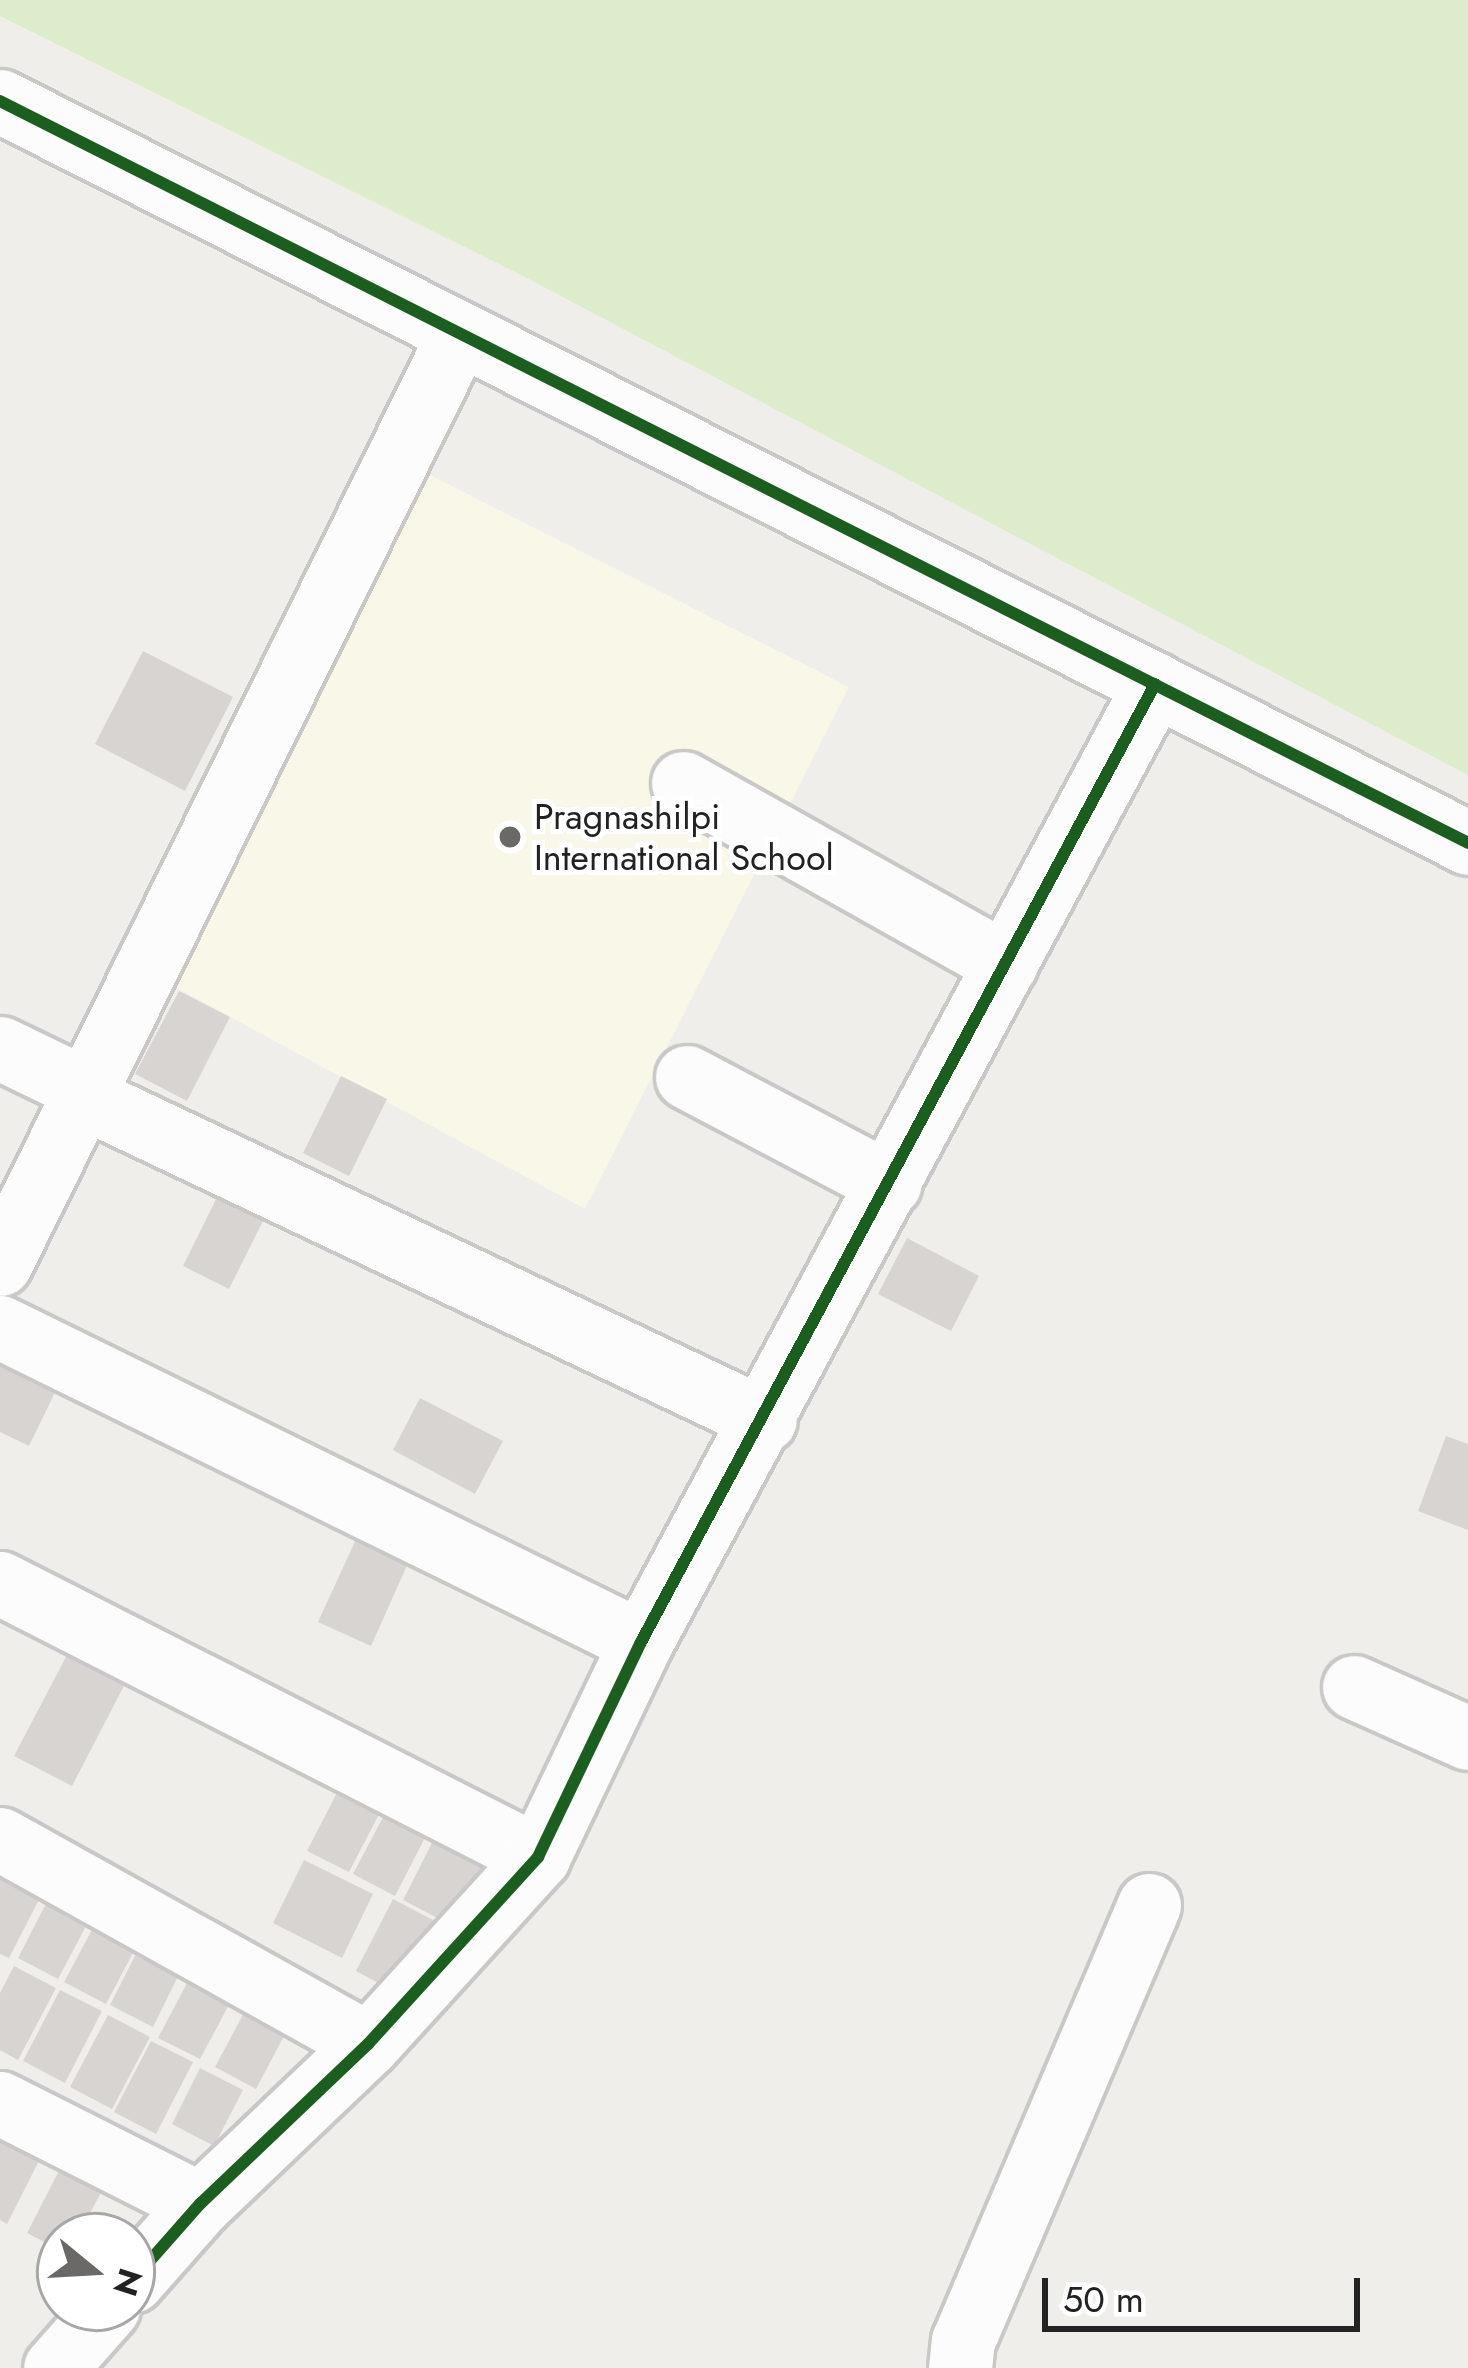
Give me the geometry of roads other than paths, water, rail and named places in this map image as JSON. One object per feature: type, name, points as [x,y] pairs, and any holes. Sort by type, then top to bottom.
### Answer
[{"type":"street","points":[[0,100],[458,336],[1468,843]]},
{"type":"street","points":[[0,1264],[89,1095],[458,336]]},
{"type":"street","points":[[156,2254],[200,2204],[368,2044],[538,1857],[641,1642],[765,1420],[1155,684]]},
{"type":"street","points":[[683,783],[1006,964]]},
{"type":"street","points":[[0,1048],[765,1420]]},
{"type":"street","points":[[687,1077],[890,1184]]},
{"type":"street","points":[[0,1327],[641,1642]]},
{"type":"street","points":[[0,1583],[538,1857]]},
{"type":"street","points":[[1354,1687],[1468,1738]]},
{"type":"street","points":[[0,1839],[368,2044]]},
{"type":"street","points":[[960,2368],[963,2341],[1148,1906]]},
{"type":"street","points":[[0,2103],[200,2204]]},
{"type":"street","points":[[55,2368],[87,2332]]},
{"type":"place","name":"Pragnashilpi International School","points":[[510,837]]}]
